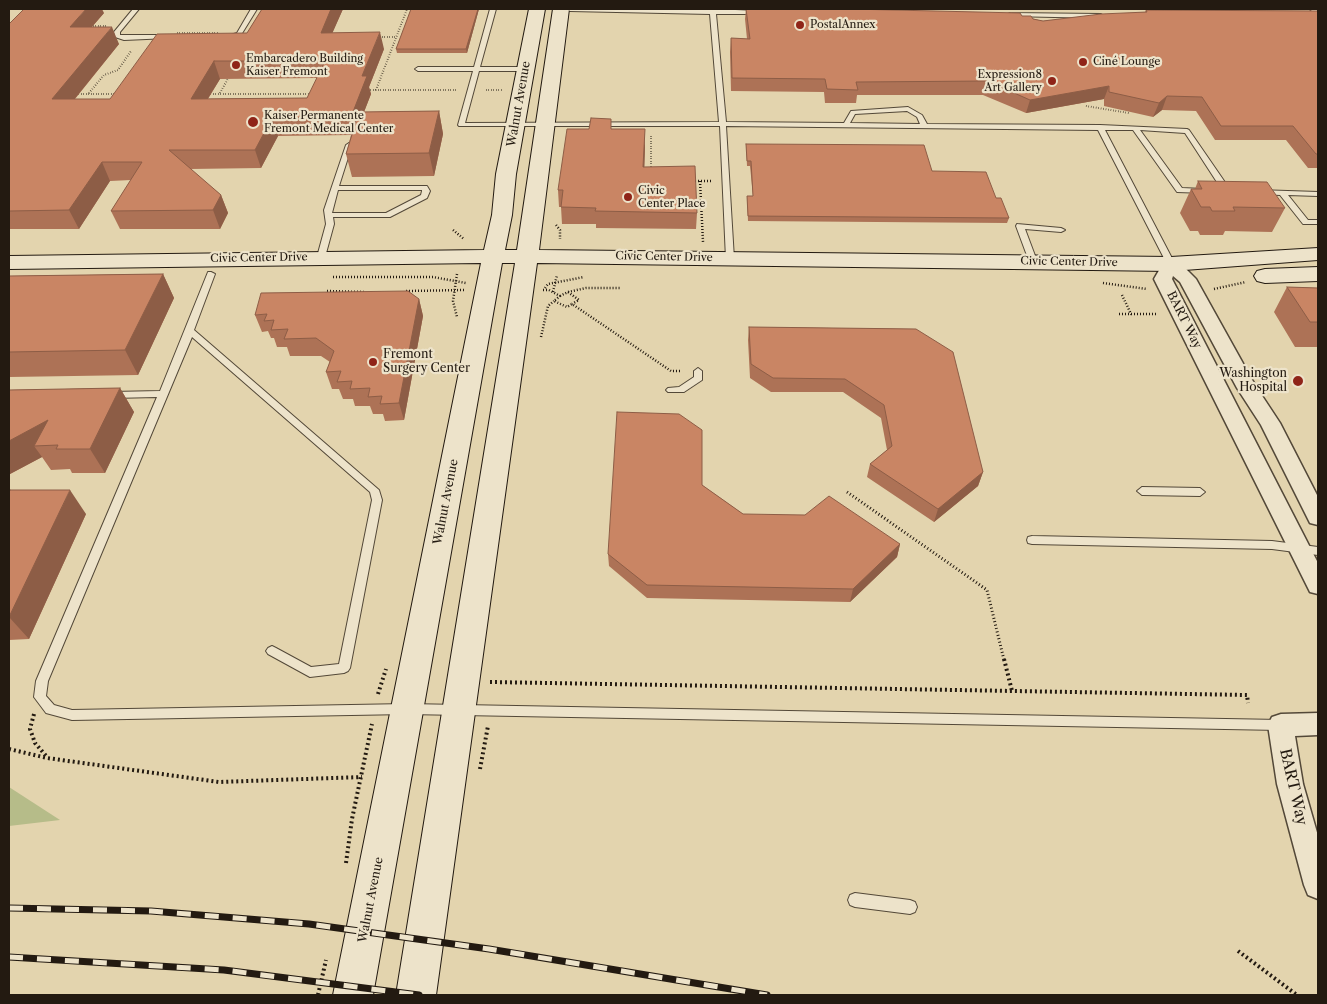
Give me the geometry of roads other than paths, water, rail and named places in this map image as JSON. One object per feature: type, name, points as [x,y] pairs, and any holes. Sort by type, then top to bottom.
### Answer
[{"type":"main road","name":"Walnut Avenue","points":[[354,995],[407,709],[480,275],[502,215],[506,174],[537,9]]},
{"type":"main road","points":[[416,995],[461,696],[529,272],[545,124],[561,9]]},
{"type":"main road","name":"Civic Center Drive","points":[[529,272],[1167,271],[1318,254]]},
{"type":"main road","name":"Civic Center Drive","points":[[9,262],[316,265],[480,275],[730,259],[1033,261],[1167,271],[1187,279],[1318,274]]},
{"type":"main road","name":"Civic Center Drive","points":[[9,277],[211,274],[316,265]]},
{"type":"street","name":"BART Way","points":[[1167,271],[1309,549],[1318,585]]},
{"type":"street","name":"BART Way","points":[[1187,279],[1247,388],[1270,423],[1318,517]]},
{"type":"street","points":[[1281,725],[1318,724]]},
{"type":"street","name":"BART Way","points":[[1281,725],[1290,784],[1318,885]]},
{"type":"lane","points":[[136,9],[117,32],[117,36],[124,38],[173,37]]},
{"type":"lane","points":[[222,37],[239,34],[254,9]]},
{"type":"lane","points":[[493,9],[461,125],[924,125],[1100,127],[1187,131],[1230,191],[1217,191]]},
{"type":"lane","points":[[570,9],[692,9],[763,13]]},
{"type":"lane","points":[[1312,9],[1318,13]]},
{"type":"lane","points":[[713,11],[723,124],[730,259]]},
{"type":"lane","points":[[1004,15],[1108,16]]},
{"type":"lane","points":[[1309,17],[1318,17]]},
{"type":"lane","points":[[418,69],[525,69]]},
{"type":"lane","points":[[846,125],[854,112],[908,109],[920,116],[924,125]]},
{"type":"lane","points":[[1100,127],[1167,271]]},
{"type":"lane","points":[[1135,128],[1180,190],[1208,191]]},
{"type":"lane","points":[[316,265],[330,224],[328,210],[349,146]]},
{"type":"lane","points":[[328,214],[387,215],[424,196],[426,191],[424,188],[335,188]]},
{"type":"lane","points":[[1250,192],[1318,194]]},
{"type":"lane","points":[[1282,192],[1306,222],[1318,222]]},
{"type":"lane","points":[[1033,261],[1020,226],[1061,230]]},
{"type":"lane","points":[[211,274],[164,394],[42,681],[40,697],[50,710],[72,715],[407,709],[461,696],[1281,725]]},
{"type":"lane","points":[[190,331],[374,490],[377,500],[344,668],[310,672],[272,651]]},
{"type":"lane","points":[[670,390],[681,390],[699,378],[698,371]]},
{"type":"lane","points":[[106,395],[164,394]]},
{"type":"lane","points":[[1142,491],[1200,492]]},
{"type":"lane","points":[[1032,540],[1272,545],[1309,549]]},
{"type":"lane","points":[[855,900],[910,907]]},
{"type":"railway","points":[[9,908],[151,911],[309,924],[489,949],[767,995]]},
{"type":"railway","points":[[9,957],[224,970],[419,995]]},
{"type":"place","name":"PostalAnnex","points":[[800,25]]},
{"type":"place","name":"Ciné Lounge","points":[[1083,62]]},
{"type":"place","name":"Embarcadero Building Kaiser Fremont","points":[[236,65]]},
{"type":"place","name":"Expression8 Art Gallery","points":[[1052,81]]},
{"type":"place","name":"Kaiser Permanente Fremont Medical Center","points":[[253,122]]},
{"type":"place","name":"Civic Center Place","points":[[628,197]]},
{"type":"place","name":"Fremont Surgery Center","points":[[373,362]]},
{"type":"place","name":"Washington Hospital","points":[[1298,381]]}]
